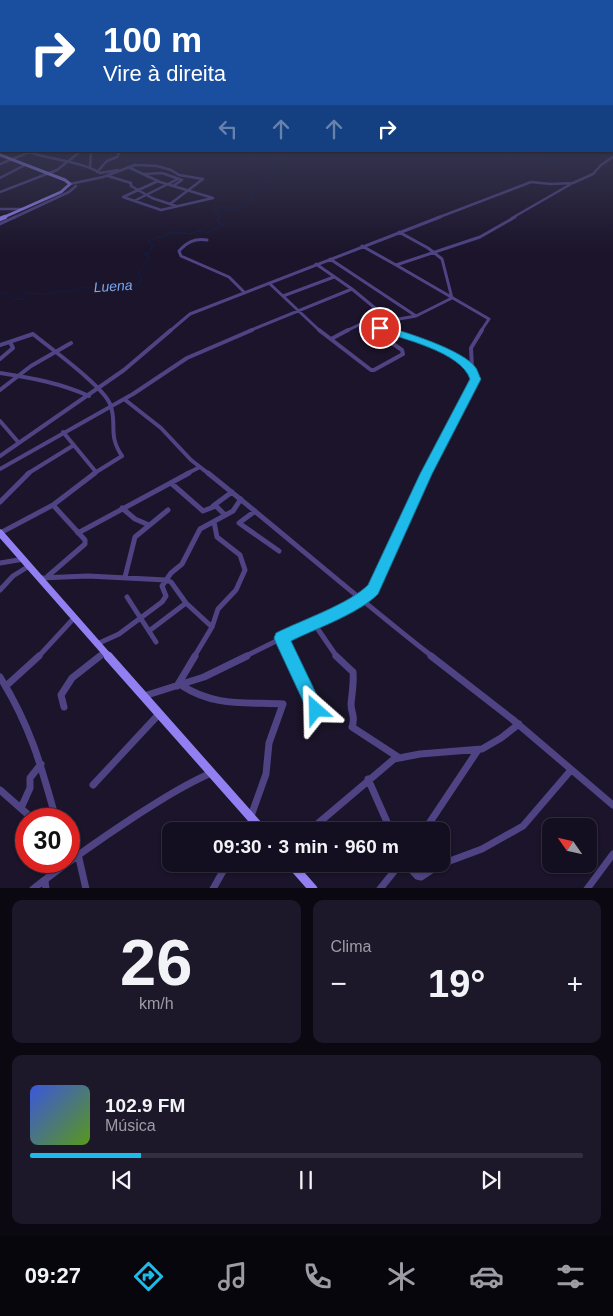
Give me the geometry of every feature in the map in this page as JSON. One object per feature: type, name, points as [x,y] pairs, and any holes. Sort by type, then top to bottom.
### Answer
[{"type":"main road","points":[[0,220],[61,192],[70,185],[65,180],[39,170]]},
{"type":"main road","points":[[0,533],[26,562],[44,577],[98,644],[255,822]]},
{"type":"main road","points":[[298,872],[310,887]]},
{"type":"street","points":[[0,178],[15,170]]},
{"type":"street","points":[[0,192],[54,170]]},
{"type":"street","points":[[97,172],[116,170]]},
{"type":"street","points":[[70,185],[107,176],[118,170]]},
{"type":"street","points":[[135,170],[159,181],[169,185],[214,198],[161,210],[123,197],[159,181],[177,174]]},
{"type":"street","points":[[169,170],[203,179],[197,186],[186,190],[179,200],[170,204]]},
{"type":"street","points":[[396,265],[480,237],[573,183],[593,174],[596,170]]},
{"type":"street","points":[[143,174],[149,172],[172,176],[182,181],[173,186]]},
{"type":"street","points":[[107,176],[131,183],[131,186],[152,198],[176,206]]},
{"type":"street","points":[[136,200],[169,185],[178,178]]},
{"type":"street","points":[[0,456],[98,389],[145,354],[184,318],[244,292],[531,182],[551,184],[573,183]]},
{"type":"street","points":[[0,224],[69,192],[76,186],[70,185]]},
{"type":"street","points":[[142,203],[152,198]]},
{"type":"street","points":[[0,209],[14,208],[22,210]]},
{"type":"street","points":[[399,232],[434,252],[444,264],[452,298]]},
{"type":"street","points":[[207,240],[202,238],[189,242],[179,251],[181,256],[228,277],[244,292]]},
{"type":"street","points":[[143,696],[204,677],[360,599],[373,589],[386,565],[426,474],[475,380],[469,356],[470,346],[489,320],[362,246]]},
{"type":"street","points":[[330,259],[416,316]]},
{"type":"street","points":[[316,264],[352,289],[387,318]]},
{"type":"street","points":[[283,296],[334,276]]},
{"type":"street","points":[[269,283],[331,340],[371,370],[403,354],[402,350],[365,323]]},
{"type":"street","points":[[0,469],[124,399],[204,349],[352,289]]},
{"type":"street","points":[[331,340],[374,319],[399,319],[416,316],[452,298]]},
{"type":"street","points":[[365,323],[436,347],[460,359],[472,370]]},
{"type":"street","points":[[0,345],[33,334],[109,399],[114,413],[114,443],[122,456],[96,472],[53,505],[0,533]]},
{"type":"street","points":[[0,359],[13,348],[10,342]]},
{"type":"street","points":[[0,390],[31,366],[71,343]]},
{"type":"street","points":[[0,373],[46,380],[67,386],[88,396]]},
{"type":"street","points":[[124,399],[161,428],[200,467],[256,511],[360,599],[519,724],[613,805]]},
{"type":"street","points":[[0,421],[19,443]]},
{"type":"street","points":[[63,432],[96,472]]},
{"type":"street","points":[[0,502],[24,476],[74,445]]},
{"type":"street","points":[[78,532],[200,467]]},
{"type":"street","points":[[171,483],[203,511],[206,511],[232,492]]},
{"type":"street","points":[[98,644],[119,634],[166,598],[161,587],[182,564],[200,529],[233,512],[241,499]]},
{"type":"street","points":[[44,577],[85,544],[85,540],[53,505]]},
{"type":"street","points":[[213,506],[218,507],[225,515]]},
{"type":"street","points":[[122,508],[135,519],[149,525]]},
{"type":"street","points":[[125,577],[132,541],[168,510]]},
{"type":"street","points":[[256,511],[242,519],[240,523],[279,551]]},
{"type":"street","points":[[179,685],[212,627],[218,608],[236,590],[245,567],[240,555],[217,537],[214,522]]},
{"type":"street","points":[[0,564],[26,562]]},
{"type":"street","points":[[0,590],[26,562]]},
{"type":"street","points":[[44,577],[125,577],[166,580],[173,584],[186,603],[212,627]]},
{"type":"street","points":[[128,597],[156,642]]},
{"type":"street","points":[[149,631],[186,603]]},
{"type":"street","points":[[6,686],[40,655],[75,617]]},
{"type":"street","points":[[314,622],[338,658],[353,672],[354,689],[351,706],[355,719],[352,727],[398,757]]},
{"type":"street","points":[[281,638],[316,710]]},
{"type":"street","points":[[64,707],[61,696],[63,689],[72,678],[105,652]]},
{"type":"street","points":[[0,677],[24,720],[41,764],[53,808]]},
{"type":"street","points":[[179,685],[228,704],[253,702],[283,704],[269,743],[266,774],[250,822]]},
{"type":"street","points":[[93,785],[159,714]]},
{"type":"street","points":[[319,822],[368,779],[398,757],[478,750],[502,738],[519,724]]},
{"type":"street","points":[[430,822],[478,750]]},
{"type":"street","points":[[0,790],[21,808],[30,788],[30,778],[41,764]]},
{"type":"street","points":[[450,861],[482,849],[510,835],[533,817],[571,770]]},
{"type":"street","points":[[80,853],[188,783],[212,773]]},
{"type":"street","points":[[368,779],[387,822]]},
{"type":"street","points":[[587,888],[613,854]]},
{"type":"street","points":[[80,862],[86,888]]},
{"type":"street","points":[[212,888],[223,872]]},
{"type":"street","points":[[380,888],[393,872]]},
{"type":"street","points":[[415,872],[420,877],[428,872]]},
{"type":"street","points":[[33,888],[46,885],[58,873]]},
{"type":"waterway","name":"Luena","points":[[0,293],[7,293],[13,300],[24,299],[24,293],[49,294],[63,290],[71,292],[76,288],[127,287],[139,284],[141,280],[138,273],[150,257],[144,254],[150,252],[153,245],[148,241],[174,232],[190,234],[202,230],[207,233],[223,225],[217,221],[220,216],[213,210],[223,207],[234,209],[254,199],[252,194],[272,180],[272,170]]},
{"type":"route","points":[[316,710],[281,638],[370,593],[386,565],[426,474],[476,379],[472,370],[457,357],[436,347],[380,328]]}]
